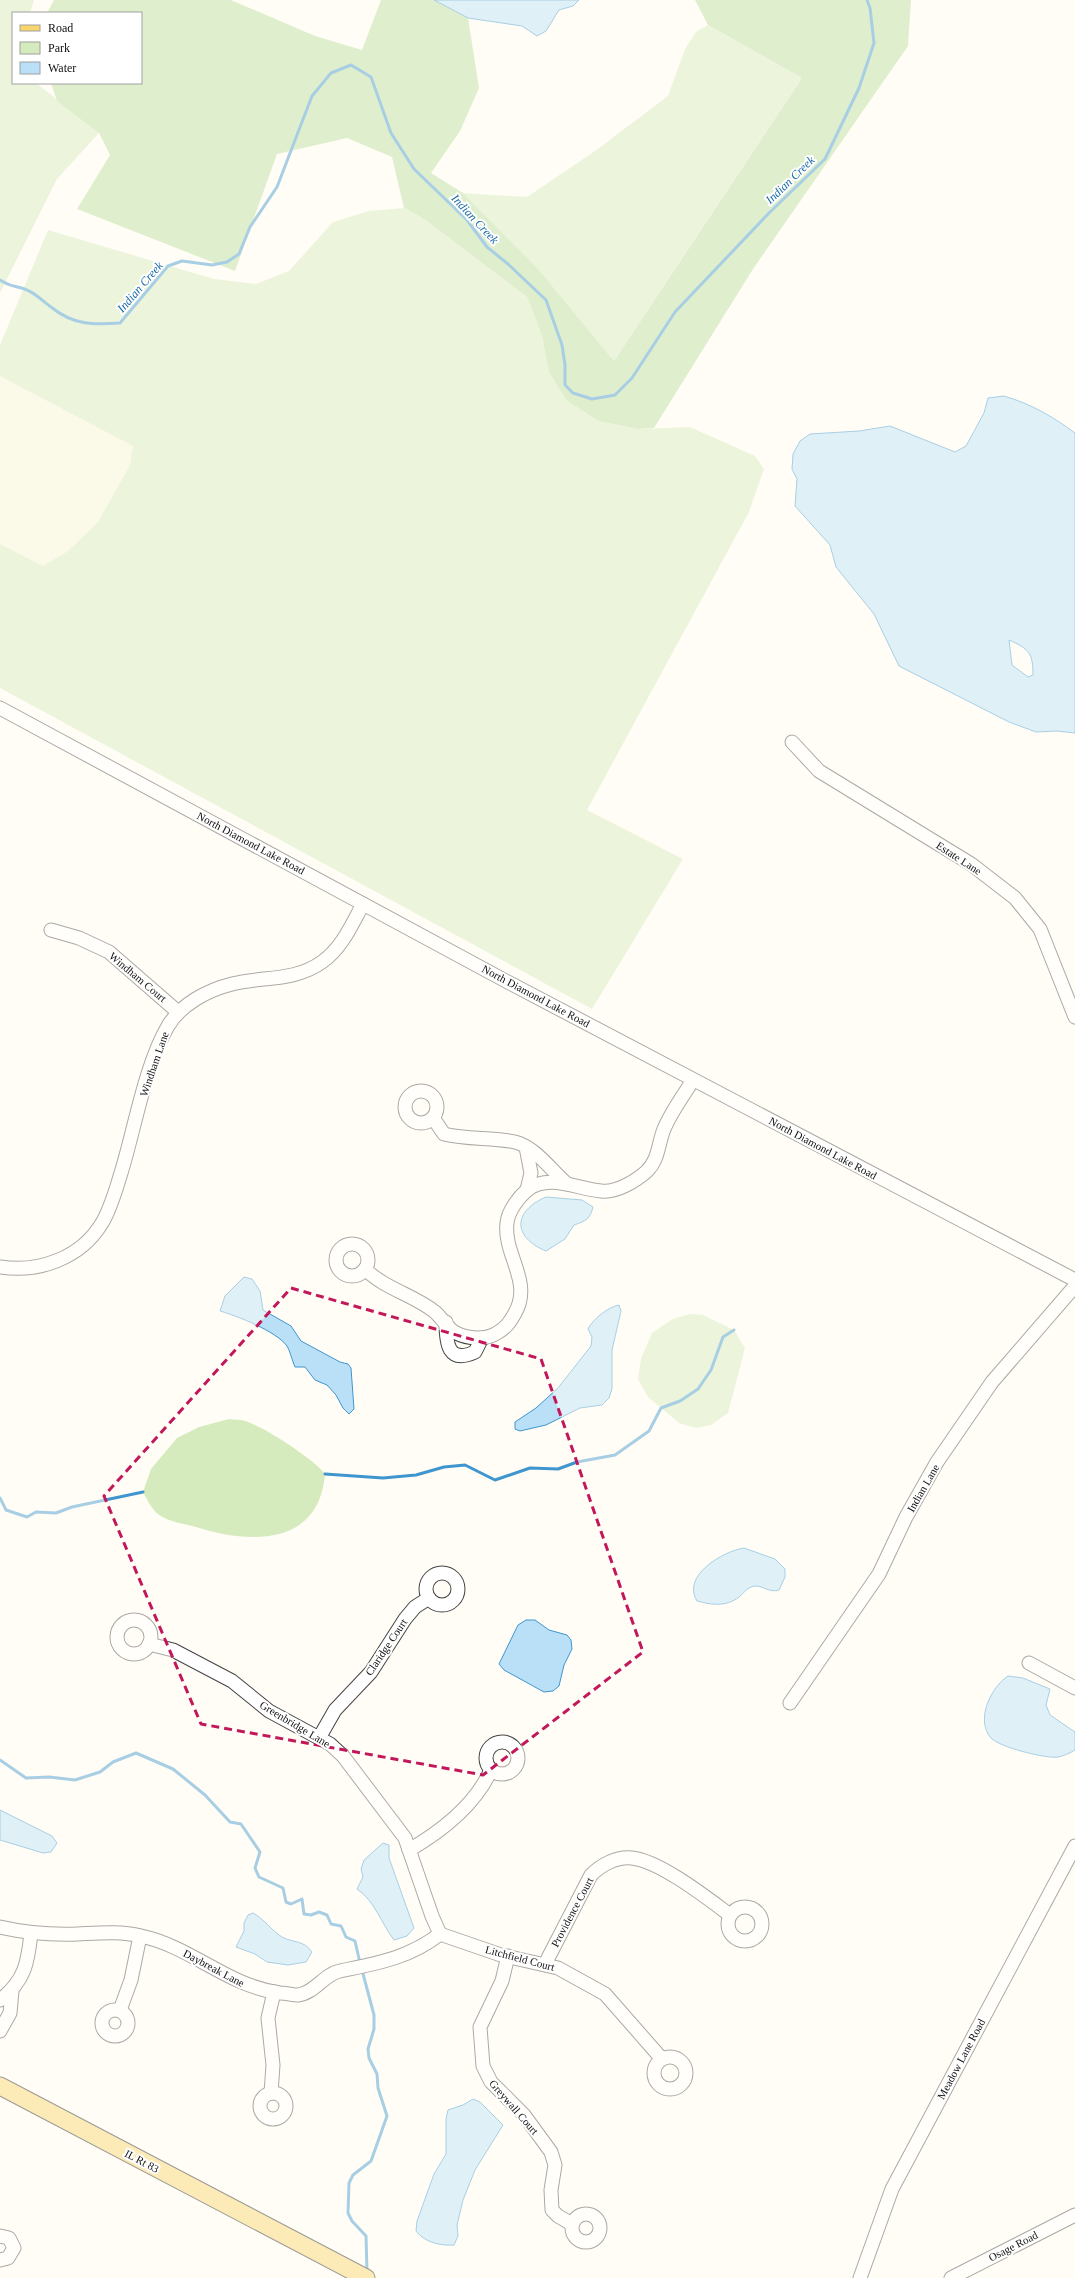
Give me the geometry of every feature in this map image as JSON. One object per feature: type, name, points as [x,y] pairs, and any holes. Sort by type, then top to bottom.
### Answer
[{"type":"main road","name":"IL Rt 83","points":[[0,2086],[366,2278]]},
{"type":"street","name":"North Diamond Lake Road","points":[[0,708],[693,1080],[1075,1280]]},
{"type":"street","name":"Estate Lane","points":[[792,742],[819,771],[970,864],[1014,898],[1040,929],[1075,1017]]},
{"type":"street","name":"Windham Lane","points":[[0,1267],[12,1269],[46,1265],[72,1254],[93,1236],[103,1222],[115,1193],[156,1053],[167,1026],[178,1012],[198,997],[232,984],[295,975],[311,969],[326,959],[339,946],[364,904]]},
{"type":"street","name":"Windham Court","points":[[51,930],[79,938],[109,952],[178,1012]]},
{"type":"street","points":[[366,1270],[376,1280],[434,1311],[455,1333],[482,1338],[496,1334],[508,1325],[522,1298],[521,1284],[507,1234],[507,1221],[512,1209],[527,1190],[536,1184],[566,1183],[602,1192],[620,1188],[646,1171],[654,1161],[664,1130],[693,1080]]},
{"type":"street","points":[[433,1118],[444,1134],[460,1138],[516,1142],[538,1156],[566,1183]]},
{"type":"street","points":[[526,1147],[531,1172],[527,1190]]},
{"type":"street","name":"Indian Lane","points":[[790,1703],[879,1574],[906,1517],[937,1462],[992,1382],[1075,1286]]},
{"type":"street","points":[[446,1322],[445,1341],[449,1349],[455,1355],[464,1357],[475,1352],[482,1338]]},
{"type":"street","name":"Claridge Court","points":[[319,1738],[335,1710],[371,1672],[405,1618],[415,1607],[429,1598]]},
{"type":"street","name":"Greenbridge Lane","points":[[149,1644],[173,1650],[232,1681],[269,1711],[330,1744],[343,1756],[405,1838],[440,1934]]},
{"type":"street","points":[[1029,1663],[1075,1688]]},
{"type":"street","points":[[410,1850],[433,1836],[457,1815],[485,1784],[491,1770]]},
{"type":"street","name":"Meadow Lane Road","points":[[860,2278],[892,2189],[1075,1846]]},
{"type":"street","name":"Providence Court","points":[[545,1964],[591,1875],[601,1866],[622,1858],[632,1858],[645,1861],[691,1885],[730,1915]]},
{"type":"street","name":"Daybreak Lane","points":[[0,1927],[31,1933],[46,1934],[114,1932],[140,1936],[168,1943],[222,1974],[251,1987],[298,1995],[309,1991],[335,1972],[406,1955],[423,1947],[440,1934]]},
{"type":"street","points":[[0,2000],[12,1991],[24,1974],[28,1958],[31,1933]]},
{"type":"street","name":"Litchfield Court","points":[[440,1934],[508,1956],[558,1968],[605,1994],[662,2059]]},
{"type":"street","points":[[120,2010],[131,1980],[140,1936]]},
{"type":"street","name":"Greywall Court","points":[[508,1956],[502,1981],[480,2028],[483,2066],[491,2082],[524,2114],[551,2152],[555,2164],[551,2190],[552,2210],[558,2216],[572,2224]]},
{"type":"street","points":[[0,2031],[10,2013],[12,1991]]},
{"type":"street","points":[[271,2093],[273,2065],[268,2018],[274,1992]]},
{"type":"street","name":"Osage Road","points":[[951,2278],[1075,2215]]},
{"type":"street","points":[[0,2236],[9,2238],[14,2248],[8,2258],[0,2260]]},
{"type":"highlighted area","points":[[291,1288],[541,1359],[643,1652],[483,1775],[201,1724],[104,1496]]},
{"type":"shaded area","points":[[0,376],[133,445],[130,465],[98,522],[68,551],[43,566],[0,544]]},
{"type":"green space","points":[[0,0],[34,0],[30,12],[12,12],[12,84],[37,84],[99,133],[57,179],[0,293]]},
{"type":"green space","points":[[54,0],[231,0],[315,36],[362,50],[381,0],[434,0],[468,18],[479,88],[460,131],[431,173],[463,193],[540,271],[614,361],[802,78],[708,25],[695,0],[911,0],[908,46],[753,269],[654,428],[638,429],[598,421],[566,400],[549,372],[542,336],[527,297],[424,219],[404,208],[392,157],[347,138],[277,154],[235,271],[77,209],[110,155],[99,133],[57,101],[51,84],[142,84],[142,12],[48,12]]},
{"type":"green space","points":[[708,25],[802,78],[614,361],[540,271],[463,193],[527,197],[595,151],[668,96],[685,49],[696,32]]},
{"type":"green space","points":[[404,208],[424,219],[527,297],[542,336],[549,372],[566,400],[598,421],[638,429],[690,427],[755,456],[764,469],[749,512],[587,810],[683,859],[592,1009],[0,688],[0,544],[43,566],[68,551],[98,522],[130,465],[133,446],[0,376],[0,345],[48,230],[214,279],[256,284],[289,271],[333,222],[369,211]]},
{"type":"green space","points":[[690,1314],[703,1315],[734,1330],[745,1348],[728,1413],[711,1425],[696,1428],[679,1423],[648,1397],[638,1379],[641,1359],[652,1333],[673,1319]]},
{"type":"green space","points":[[229,1419],[243,1420],[264,1429],[300,1452],[325,1474],[320,1498],[310,1515],[296,1527],[278,1534],[259,1537],[217,1533],[169,1520],[158,1514],[150,1506],[143,1492],[151,1469],[177,1438],[199,1427]]},
{"type":"water","points":[[434,0],[579,0],[573,6],[559,10],[546,31],[537,36],[522,26],[468,18]]},
{"type":"water","points":[[1004,396],[1023,403],[1050,416],[1075,433],[1075,733],[1057,731],[1036,732],[1009,722],[899,666],[874,614],[836,567],[830,545],[795,506],[797,479],[792,469],[793,454],[800,441],[810,434],[859,431],[890,426],[955,452],[966,446],[984,413],[988,398]],"holes":[[[1009,640],[1025,649],[1031,657],[1033,675],[1028,677],[1012,665]]]},
{"type":"water","points":[[546,1197],[582,1200],[593,1207],[587,1219],[574,1225],[565,1239],[546,1251],[527,1239],[522,1231],[521,1224],[527,1209]]},
{"type":"water","points":[[244,1277],[252,1279],[260,1291],[263,1310],[291,1326],[301,1341],[340,1362],[348,1364],[351,1368],[354,1409],[349,1414],[327,1385],[315,1380],[305,1367],[295,1367],[288,1348],[282,1340],[256,1325],[220,1311],[225,1296]]},
{"type":"water","points":[[619,1305],[621,1311],[612,1350],[612,1389],[609,1398],[602,1405],[580,1408],[546,1425],[520,1431],[515,1429],[515,1422],[536,1408],[558,1388],[591,1346],[592,1337],[588,1329],[593,1321],[601,1314]]},
{"type":"water","points":[[744,1548],[775,1559],[785,1569],[785,1577],[779,1590],[772,1591],[755,1586],[748,1589],[734,1600],[724,1604],[713,1604],[697,1601],[694,1592],[695,1583],[699,1574],[716,1559],[735,1550]]},
{"type":"water","points":[[526,1620],[535,1620],[549,1630],[567,1635],[571,1640],[572,1649],[564,1665],[559,1686],[553,1691],[544,1692],[504,1670],[499,1664],[518,1625]]},
{"type":"water","points":[[1008,1676],[1023,1678],[1050,1689],[1046,1705],[1050,1715],[1075,1732],[1075,1750],[1058,1757],[1044,1756],[1023,1752],[1003,1745],[991,1738],[986,1731],[985,1713],[987,1704],[996,1688]]},
{"type":"water","points":[[0,1810],[52,1836],[57,1843],[51,1852],[43,1853],[0,1840]]},
{"type":"water","points":[[383,1843],[389,1845],[389,1858],[414,1928],[407,1936],[394,1940],[369,1900],[357,1889],[363,1877],[361,1869],[364,1860]]},
{"type":"water","points":[[253,1913],[261,1918],[282,1937],[305,1945],[309,1948],[312,1952],[306,1962],[288,1965],[267,1962],[255,1954],[236,1947],[244,1931],[244,1923],[248,1915]]},
{"type":"water","points":[[473,2099],[480,2102],[503,2125],[475,2170],[463,2200],[457,2225],[458,2236],[454,2245],[438,2244],[428,2241],[419,2235],[416,2231],[417,2221],[434,2174],[446,2154],[446,2119],[448,2110],[463,2105]]},
{"type":"waterway","name":"Indian Creek","points":[[0,280],[7,284],[32,292],[59,313],[75,320],[92,324],[120,323],[168,266],[182,261],[212,265],[227,262],[239,254],[250,227],[277,187],[312,96],[331,73],[351,65],[371,77],[391,133],[414,169],[467,220],[487,247],[508,264],[546,300],[562,345],[565,365],[565,385],[573,393],[592,399],[615,395],[632,378],[675,312],[769,213],[825,159],[859,88],[874,43],[870,8],[867,0]]},
{"type":"waterway","points":[[325,1474],[383,1478],[416,1475],[444,1467],[465,1465],[495,1480],[530,1468],[558,1469],[577,1462],[615,1455],[649,1431],[661,1408],[680,1401],[698,1389],[711,1370],[723,1337],[734,1330]]},
{"type":"waterway","points":[[0,1498],[6,1510],[27,1517],[36,1512],[56,1513],[72,1507],[143,1492]]},
{"type":"waterway","points":[[0,1760],[26,1778],[49,1777],[75,1780],[100,1772],[113,1762],[136,1753],[173,1769],[205,1795],[230,1822],[241,1824],[260,1852],[255,1868],[259,1877],[283,1888],[286,1902],[291,1904],[302,1899],[304,1914],[311,1915],[319,1912],[327,1915],[331,1924],[341,1926],[346,1937],[355,1941],[360,1963]]},
{"type":"waterway","points":[[362,1970],[374,2015],[374,2029],[368,2049],[369,2058],[377,2074],[378,2088],[387,2116],[371,2161],[353,2175],[349,2183],[348,2213],[352,2221],[366,2236],[367,2272]]}]
